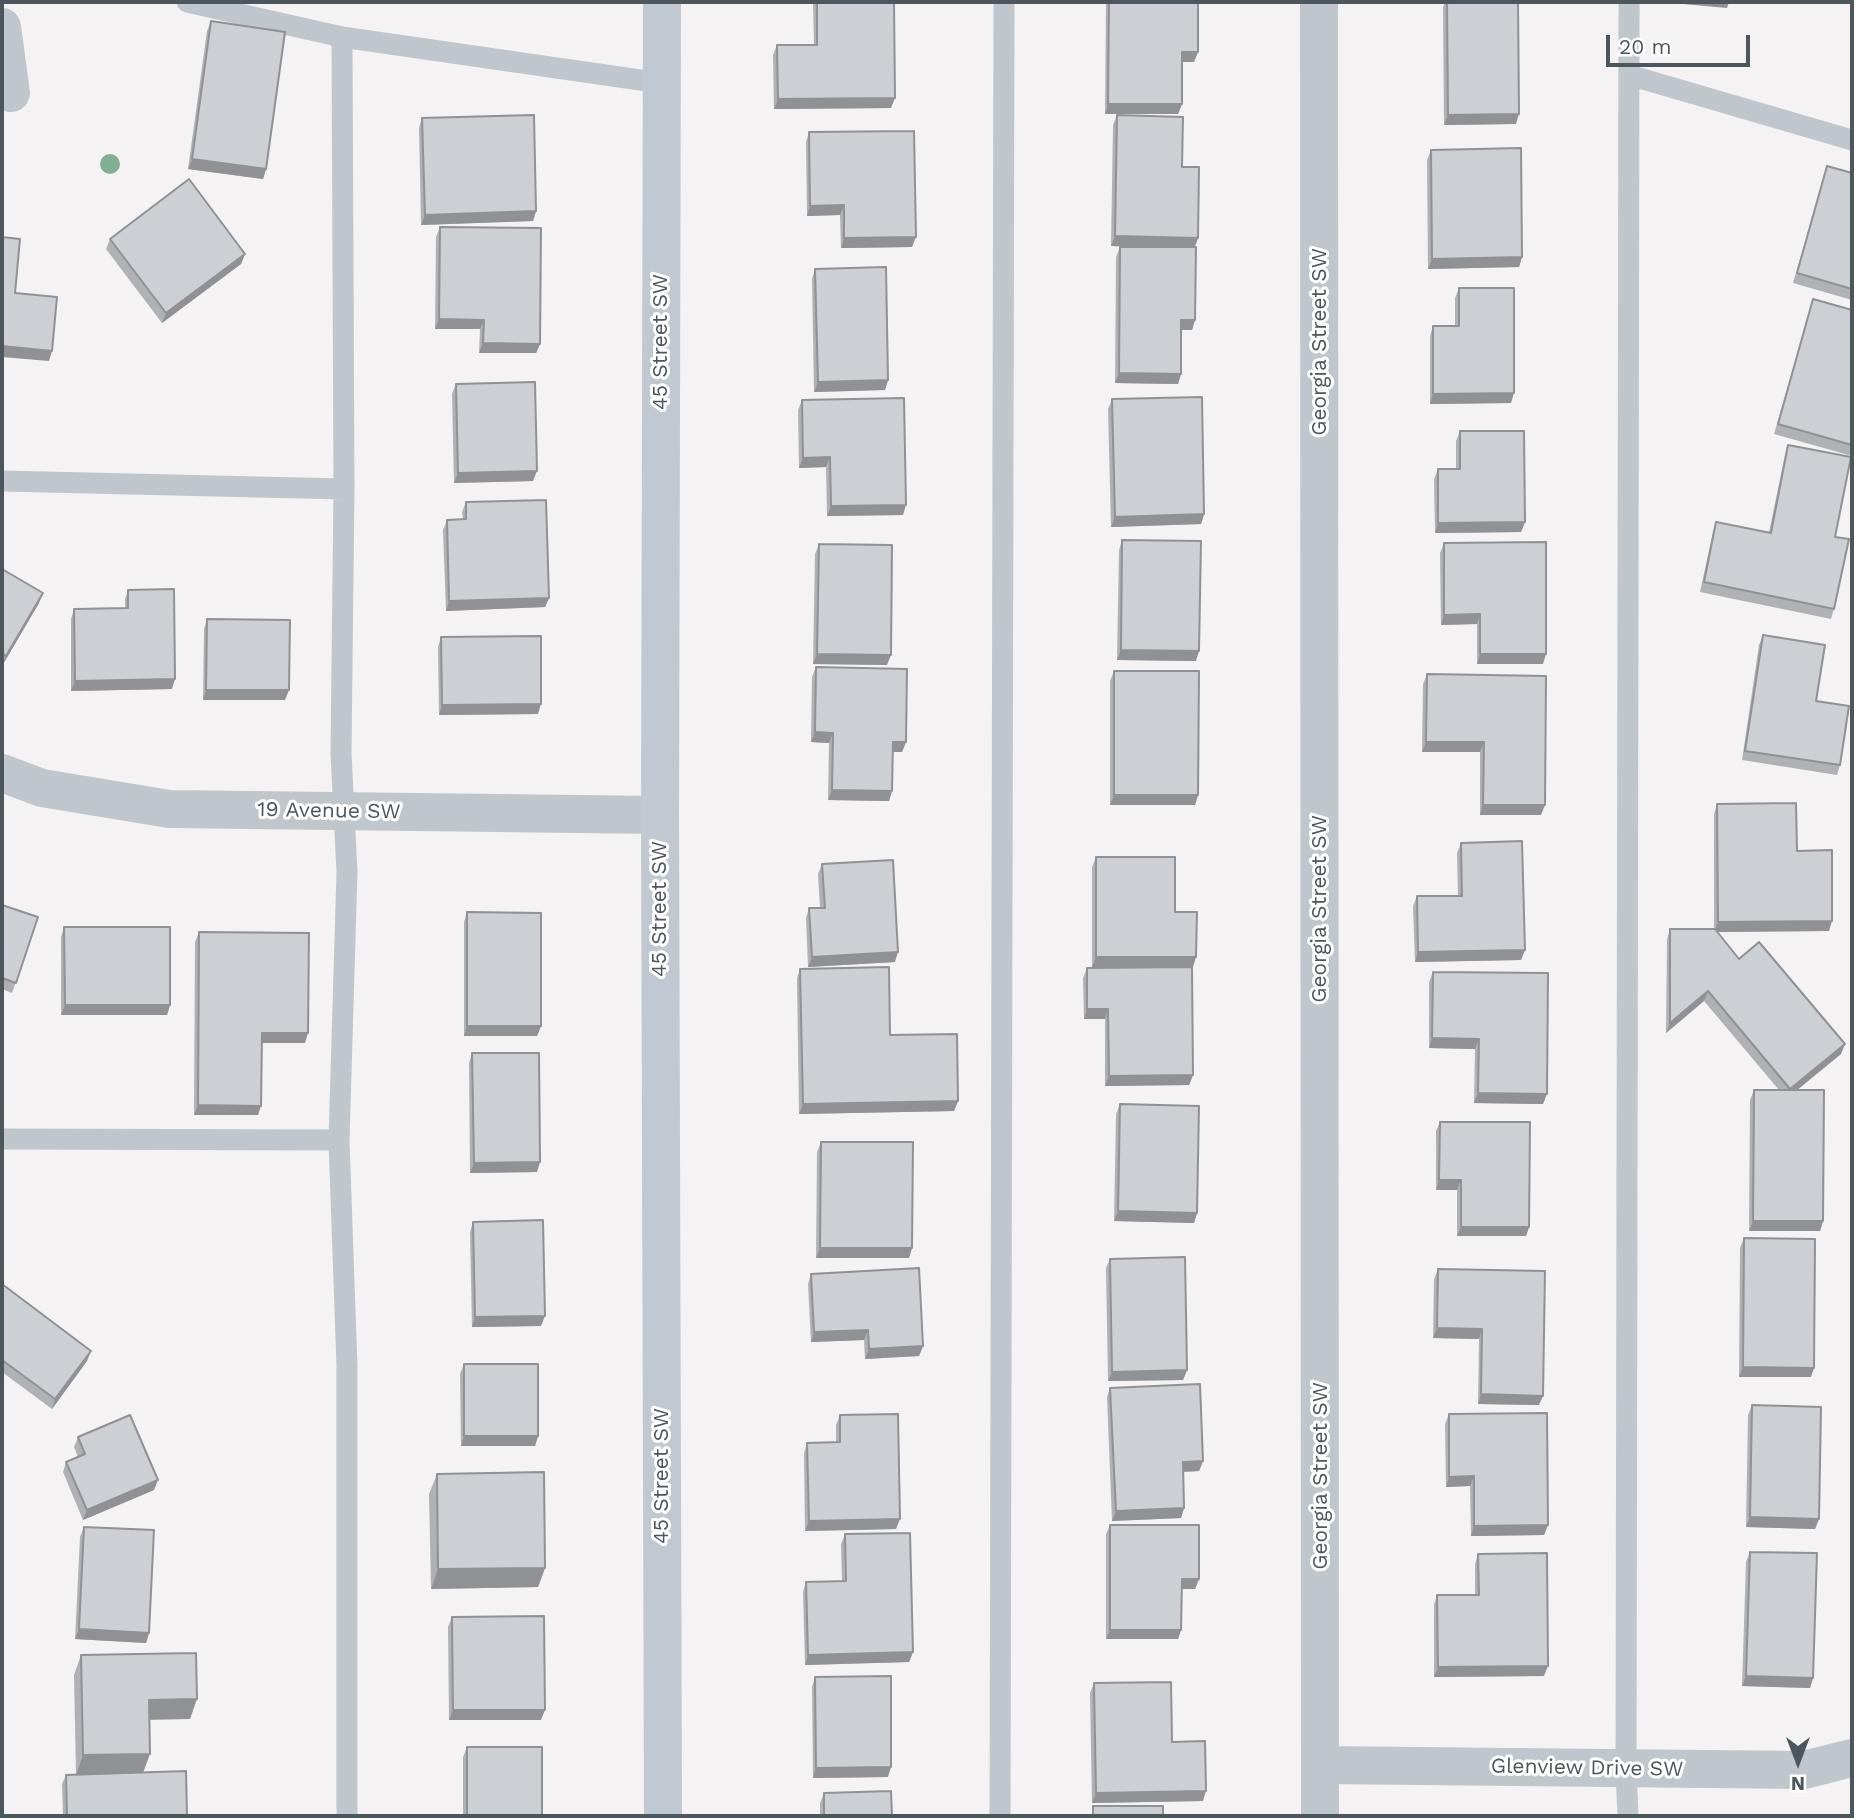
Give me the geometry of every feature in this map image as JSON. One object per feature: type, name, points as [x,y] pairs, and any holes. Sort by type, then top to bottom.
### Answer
[{"type":"street","name":"45 Street SW","points":[[662,2],[660,815],[663,1816]]},
{"type":"street","name":"Georgia Street SW","points":[[1319,2],[1320,1816]]},
{"type":"street","points":[[2,27],[11,93]]},
{"type":"street","name":"19 Avenue SW","points":[[2,773],[42,788],[169,808],[660,815]]},
{"type":"street","name":"Glenview Drive SW","points":[[1321,1765],[1804,1770],[1852,1758]]},
{"type":"lane","points":[[187,2],[342,37],[661,83]]},
{"type":"lane","points":[[1000,1816],[1004,2]]},
{"type":"lane","points":[[1628,1816],[1629,2]]},
{"type":"lane","points":[[342,37],[344,489],[341,753],[347,872],[339,1140],[347,1367],[347,1816]]},
{"type":"lane","points":[[1629,75],[1852,140]]},
{"type":"lane","points":[[2,481],[344,489]]},
{"type":"lane","points":[[2,1139],[339,1140]]},
{"type":"building","points":[[817,2],[894,2],[895,98],[778,99],[777,45],[817,45]]},
{"type":"building","points":[[1109,2],[1198,2],[1198,52],[1182,52],[1182,104],[1108,104]]},
{"type":"building","points":[[1447,2],[1518,2],[1519,114],[1448,115]]},
{"type":"building","points":[[211,21],[285,32],[266,169],[192,159]]},
{"type":"building","points":[[534,115],[536,211],[425,215],[422,118]]},
{"type":"building","points":[[1117,115],[1183,117],[1182,167],[1199,167],[1198,238],[1115,236]]},
{"type":"building","points":[[914,131],[916,237],[844,238],[844,205],[810,206],[809,132]]},
{"type":"building","points":[[1521,148],[1522,257],[1432,259],[1431,150]]},
{"type":"building","points":[[1827,166],[1852,173],[1852,289],[1797,273]]},
{"type":"building","points":[[189,179],[245,254],[166,313],[110,239]]},
{"type":"building","points":[[440,227],[541,228],[540,344],[483,343],[484,320],[439,319]]},
{"type":"building","points":[[2,237],[20,239],[15,293],[57,297],[52,351],[2,346]]},
{"type":"building","points":[[1120,247],[1196,247],[1195,320],[1181,320],[1181,374],[1119,373]]},
{"type":"building","points":[[886,267],[888,380],[818,382],[815,269]]},
{"type":"building","points":[[1459,288],[1514,288],[1514,393],[1433,394],[1433,326],[1459,326]]},
{"type":"building","points":[[1813,299],[1852,310],[1852,445],[1778,424]]},
{"type":"building","points":[[535,382],[537,471],[458,473],[456,384]]},
{"type":"building","points":[[1202,397],[1204,514],[1115,517],[1112,399]]},
{"type":"building","points":[[904,398],[906,505],[831,506],[830,457],[803,458],[802,400]]},
{"type":"building","points":[[1460,431],[1524,431],[1525,522],[1438,523],[1438,469],[1460,469]]},
{"type":"building","points":[[1788,445],[1851,457],[1835,537],[1849,539],[1834,609],[1704,582],[1716,522],[1771,533]]},
{"type":"building","points":[[546,500],[549,598],[449,601],[447,520],[466,519],[466,502]]},
{"type":"building","points":[[1122,540],[1201,541],[1199,651],[1121,650]]},
{"type":"building","points":[[1546,542],[1546,654],[1480,654],[1480,614],[1444,615],[1444,543]]},
{"type":"building","points":[[819,544],[892,545],[891,655],[817,654]]},
{"type":"building","points":[[2,569],[43,593],[6,656],[2,654]]},
{"type":"building","points":[[174,589],[175,679],[75,681],[74,609],[128,608],[128,590]]},
{"type":"building","points":[[207,619],[290,620],[289,690],[206,690]]},
{"type":"building","points":[[1763,635],[1825,645],[1816,701],[1849,706],[1840,765],[1745,751]]},
{"type":"building","points":[[541,636],[541,704],[442,705],[441,637]]},
{"type":"building","points":[[816,667],[907,669],[906,742],[893,742],[892,791],[832,790],[833,733],[815,732]]},
{"type":"building","points":[[1114,671],[1199,671],[1198,795],[1114,795]]},
{"type":"building","points":[[1427,674],[1546,676],[1545,805],[1483,805],[1484,742],[1426,742]]},
{"type":"building","points":[[1796,803],[1797,851],[1832,850],[1832,921],[1718,922],[1717,804]]},
{"type":"building","points":[[1522,841],[1525,950],[1418,952],[1417,896],[1462,896],[1461,843]]},
{"type":"building","points":[[1096,857],[1175,857],[1175,912],[1197,912],[1196,957],[1096,957]]},
{"type":"building","points":[[893,860],[898,952],[812,957],[809,908],[825,908],[822,864]]},
{"type":"building","points":[[2,905],[38,917],[16,983],[2,978]]},
{"type":"building","points":[[467,912],[541,913],[541,1026],[467,1026]]},
{"type":"building","points":[[64,927],[170,927],[170,1005],[65,1005]]},
{"type":"building","points":[[1670,929],[1715,929],[1739,959],[1759,942],[1845,1044],[1790,1089],[1708,991],[1670,1023]]},
{"type":"building","points":[[199,932],[309,933],[308,1033],[262,1033],[261,1106],[198,1105]]},
{"type":"building","points":[[889,967],[890,1035],[957,1034],[958,1101],[803,1104],[800,969]]},
{"type":"building","points":[[1192,967],[1193,1075],[1109,1076],[1108,1009],[1087,1009],[1087,968]]},
{"type":"building","points":[[1433,972],[1548,973],[1547,1094],[1478,1093],[1479,1039],[1432,1038]]},
{"type":"building","points":[[472,1053],[539,1053],[540,1162],[474,1163]]},
{"type":"building","points":[[1754,1090],[1824,1090],[1823,1221],[1753,1221]]},
{"type":"building","points":[[1120,1104],[1199,1106],[1197,1213],[1118,1211]]},
{"type":"building","points":[[1440,1122],[1530,1122],[1529,1227],[1461,1227],[1461,1180],[1439,1180]]},
{"type":"building","points":[[821,1142],[913,1142],[912,1248],[820,1248]]},
{"type":"building","points":[[543,1220],[545,1316],[475,1317],[473,1222]]},
{"type":"building","points":[[1744,1238],[1815,1239],[1814,1368],[1743,1367]]},
{"type":"building","points":[[1185,1257],[1187,1370],[1112,1372],[1110,1259]]},
{"type":"building","points":[[919,1268],[923,1346],[869,1349],[868,1330],[814,1332],[811,1274]]},
{"type":"building","points":[[1438,1269],[1545,1271],[1543,1396],[1481,1394],[1482,1329],[1437,1328]]},
{"type":"building","points":[[2,1284],[91,1351],[55,1399],[2,1360]]},
{"type":"building","points":[[464,1364],[538,1364],[538,1436],[464,1436]]},
{"type":"building","points":[[1200,1384],[1203,1461],[1183,1462],[1184,1508],[1116,1511],[1110,1388]]},
{"type":"building","points":[[1752,1405],[1821,1407],[1819,1519],[1750,1517]]},
{"type":"building","points":[[1547,1413],[1548,1525],[1474,1526],[1474,1476],[1449,1477],[1449,1414]]},
{"type":"building","points":[[898,1414],[900,1519],[809,1521],[807,1443],[840,1442],[840,1415]]},
{"type":"building","points":[[130,1415],[158,1480],[87,1510],[66,1462],[85,1454],[78,1437]]},
{"type":"building","points":[[544,1472],[545,1568],[438,1569],[437,1474]]},
{"type":"building","points":[[1110,1525],[1199,1525],[1199,1579],[1182,1579],[1181,1630],[1110,1630]]},
{"type":"building","points":[[84,1527],[154,1530],[149,1633],[79,1629]]},
{"type":"building","points":[[910,1533],[913,1652],[808,1655],[806,1582],[846,1581],[845,1534]]},
{"type":"building","points":[[1750,1552],[1817,1553],[1813,1678],[1746,1676]]},
{"type":"building","points":[[1547,1553],[1548,1666],[1438,1667],[1437,1595],[1479,1595],[1478,1554]]},
{"type":"building","points":[[544,1616],[545,1710],[453,1710],[452,1617]]},
{"type":"building","points":[[196,1653],[197,1699],[149,1700],[150,1754],[83,1755],[81,1655]]},
{"type":"building","points":[[891,1676],[891,1767],[816,1768],[815,1677]]},
{"type":"building","points":[[1171,1682],[1172,1742],[1205,1741],[1206,1791],[1096,1793],[1094,1683]]},
{"type":"building","points":[[467,1747],[542,1747],[542,1816],[467,1816]]},
{"type":"building","points":[[186,1771],[187,1816],[67,1816],[66,1775]]},
{"type":"building","points":[[891,1791],[892,1816],[824,1816],[824,1793]]},
{"type":"building","points":[[1093,1806],[1163,1806],[1163,1816],[1093,1816]]}]
